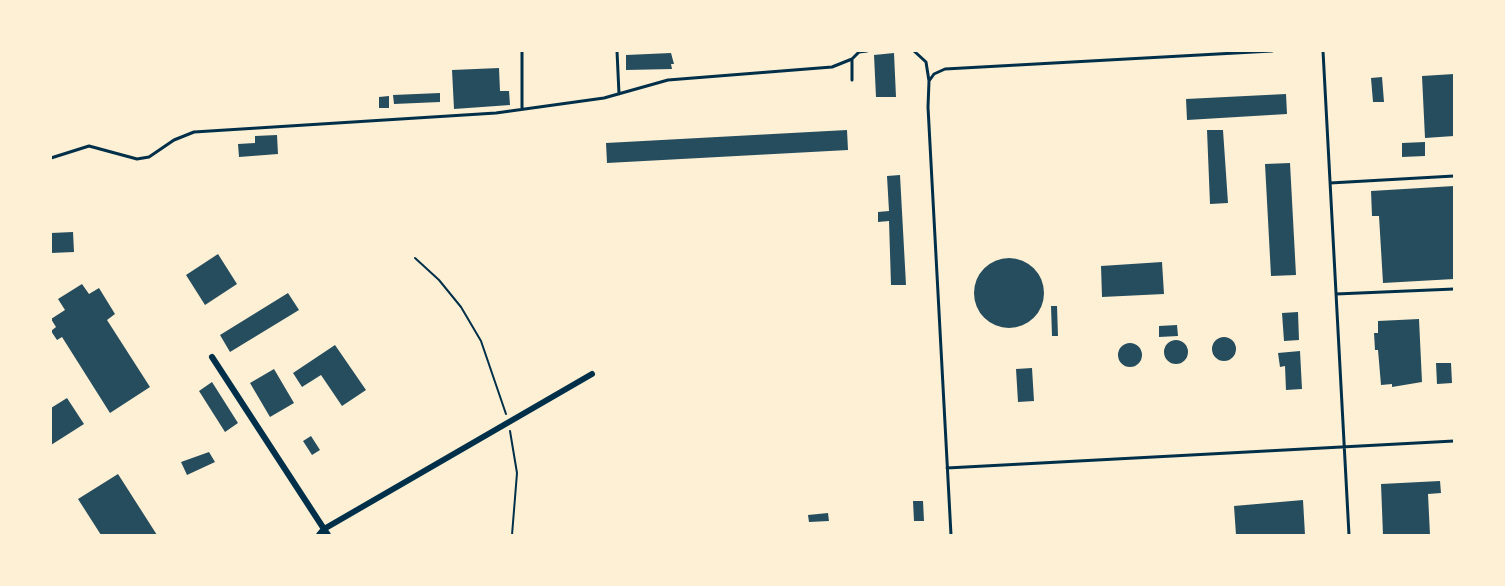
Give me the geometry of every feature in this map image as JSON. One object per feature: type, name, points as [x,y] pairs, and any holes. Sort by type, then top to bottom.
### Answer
[{"type":"street","points":[[212,357],[326,532]]},
{"type":"street","points":[[319,535],[592,374]]},
{"type":"lane","points":[[522,51],[522,108]]},
{"type":"lane","points":[[617,51],[619,94]]},
{"type":"lane","points":[[51,158],[89,146],[137,159],[149,157],[174,140],[194,132],[433,118],[573,104],[668,80],[832,67],[852,59],[859,52],[867,51]]},
{"type":"lane","points":[[914,51],[926,62],[929,81]]},
{"type":"lane","points":[[951,535],[927,89],[929,81],[934,74],[945,69],[1272,51]]},
{"type":"lane","points":[[1323,51],[1349,535]]},
{"type":"lane","points":[[852,59],[852,80]]},
{"type":"lane","points":[[1330,183],[1454,176]]},
{"type":"lane","points":[[1336,294],[1454,289]]},
{"type":"lane","points":[[947,468],[1454,441]]},
{"type":"path","points":[[415,258],[439,280],[461,307],[481,341],[509,422],[517,473],[512,535]]},
{"type":"building","points":[[671,53],[674,64],[671,64],[672,69],[626,70],[626,55]]},
{"type":"building","points":[[894,53],[896,97],[876,97],[874,55]]},
{"type":"building","points":[[499,68],[500,91],[509,91],[510,105],[454,109],[452,70]]},
{"type":"building","points":[[1454,74],[1454,136],[1425,138],[1422,76]]},
{"type":"building","points":[[1382,77],[1384,102],[1373,102],[1371,78]]},
{"type":"building","points":[[440,93],[440,102],[394,104],[393,95]]},
{"type":"building","points":[[1286,94],[1287,114],[1187,120],[1186,99]]},
{"type":"building","points":[[389,96],[389,108],[379,108],[379,97]]},
{"type":"building","points":[[847,130],[848,150],[607,163],[606,143]]},
{"type":"building","points":[[1207,130],[1223,130],[1228,203],[1210,204]]},
{"type":"building","points":[[277,135],[278,154],[239,157],[238,144],[255,143],[255,136]]},
{"type":"building","points":[[1425,142],[1425,156],[1402,157],[1402,143]]},
{"type":"building","points":[[1290,163],[1296,275],[1271,276],[1265,164]]},
{"type":"building","points":[[900,175],[906,285],[891,285],[889,221],[878,222],[878,212],[889,211],[887,176]]},
{"type":"building","points":[[1454,186],[1454,279],[1383,283],[1379,216],[1372,216],[1371,191]]},
{"type":"building","points":[[73,232],[74,252],[51,253],[51,233]]},
{"type":"building","points":[[218,254],[237,284],[205,305],[186,275]]},
{"type":"building","points":[[1016,258],[1029,264],[1038,273],[1042,279],[1044,293],[1042,307],[1034,318],[1023,326],[1002,328],[984,318],[976,307],[974,286],[984,268],[995,260]]},
{"type":"building","points":[[1162,262],[1164,294],[1102,297],[1101,266]]},
{"type":"building","points":[[82,284],[89,294],[99,288],[115,314],[107,320],[150,387],[110,413],[62,337],[57,340],[51,331],[56,327],[51,319],[65,310],[58,299]]},
{"type":"building","points":[[288,293],[299,310],[230,352],[220,335]]},
{"type":"building","points":[[1051,306],[1057,306],[1058,336],[1052,336]]},
{"type":"building","points":[[1298,312],[1299,340],[1284,341],[1282,313]]},
{"type":"building","points":[[1419,319],[1422,382],[1392,387],[1392,384],[1381,385],[1374,333],[1378,333],[1378,321]]},
{"type":"building","points":[[1177,325],[1178,336],[1159,337],[1159,326]]},
{"type":"building","points":[[1224,337],[1233,340],[1236,349],[1233,358],[1224,361],[1215,358],[1212,349],[1215,340]]},
{"type":"building","points":[[1176,340],[1185,343],[1188,352],[1185,361],[1176,364],[1167,361],[1164,352],[1167,343]]},
{"type":"building","points":[[1130,343],[1139,346],[1142,355],[1139,364],[1130,367],[1121,364],[1118,355],[1121,346]]},
{"type":"building","points":[[335,345],[366,390],[342,406],[321,375],[302,387],[293,373]]},
{"type":"building","points":[[1300,351],[1302,389],[1286,390],[1285,366],[1280,367],[1278,353]]},
{"type":"building","points":[[1436,363],[1451,363],[1452,383],[1437,384]]},
{"type":"building","points":[[1032,368],[1034,401],[1018,402],[1016,369]]},
{"type":"building","points":[[274,369],[294,403],[270,417],[250,383]]},
{"type":"building","points":[[212,382],[238,423],[225,432],[199,391]]},
{"type":"building","points":[[67,398],[84,424],[51,445],[51,408]]},
{"type":"building","points":[[311,436],[320,450],[312,455],[303,441]]},
{"type":"building","points":[[209,452],[215,462],[187,475],[181,462]]},
{"type":"building","points":[[118,474],[157,535],[101,535],[78,499]]},
{"type":"building","points":[[1440,481],[1441,493],[1428,494],[1430,535],[1383,535],[1381,484]]},
{"type":"building","points":[[1303,500],[1305,535],[1236,535],[1234,506]]},
{"type":"building","points":[[913,501],[923,501],[924,521],[914,521]]},
{"type":"building","points":[[828,513],[829,521],[809,522],[808,515]]}]
